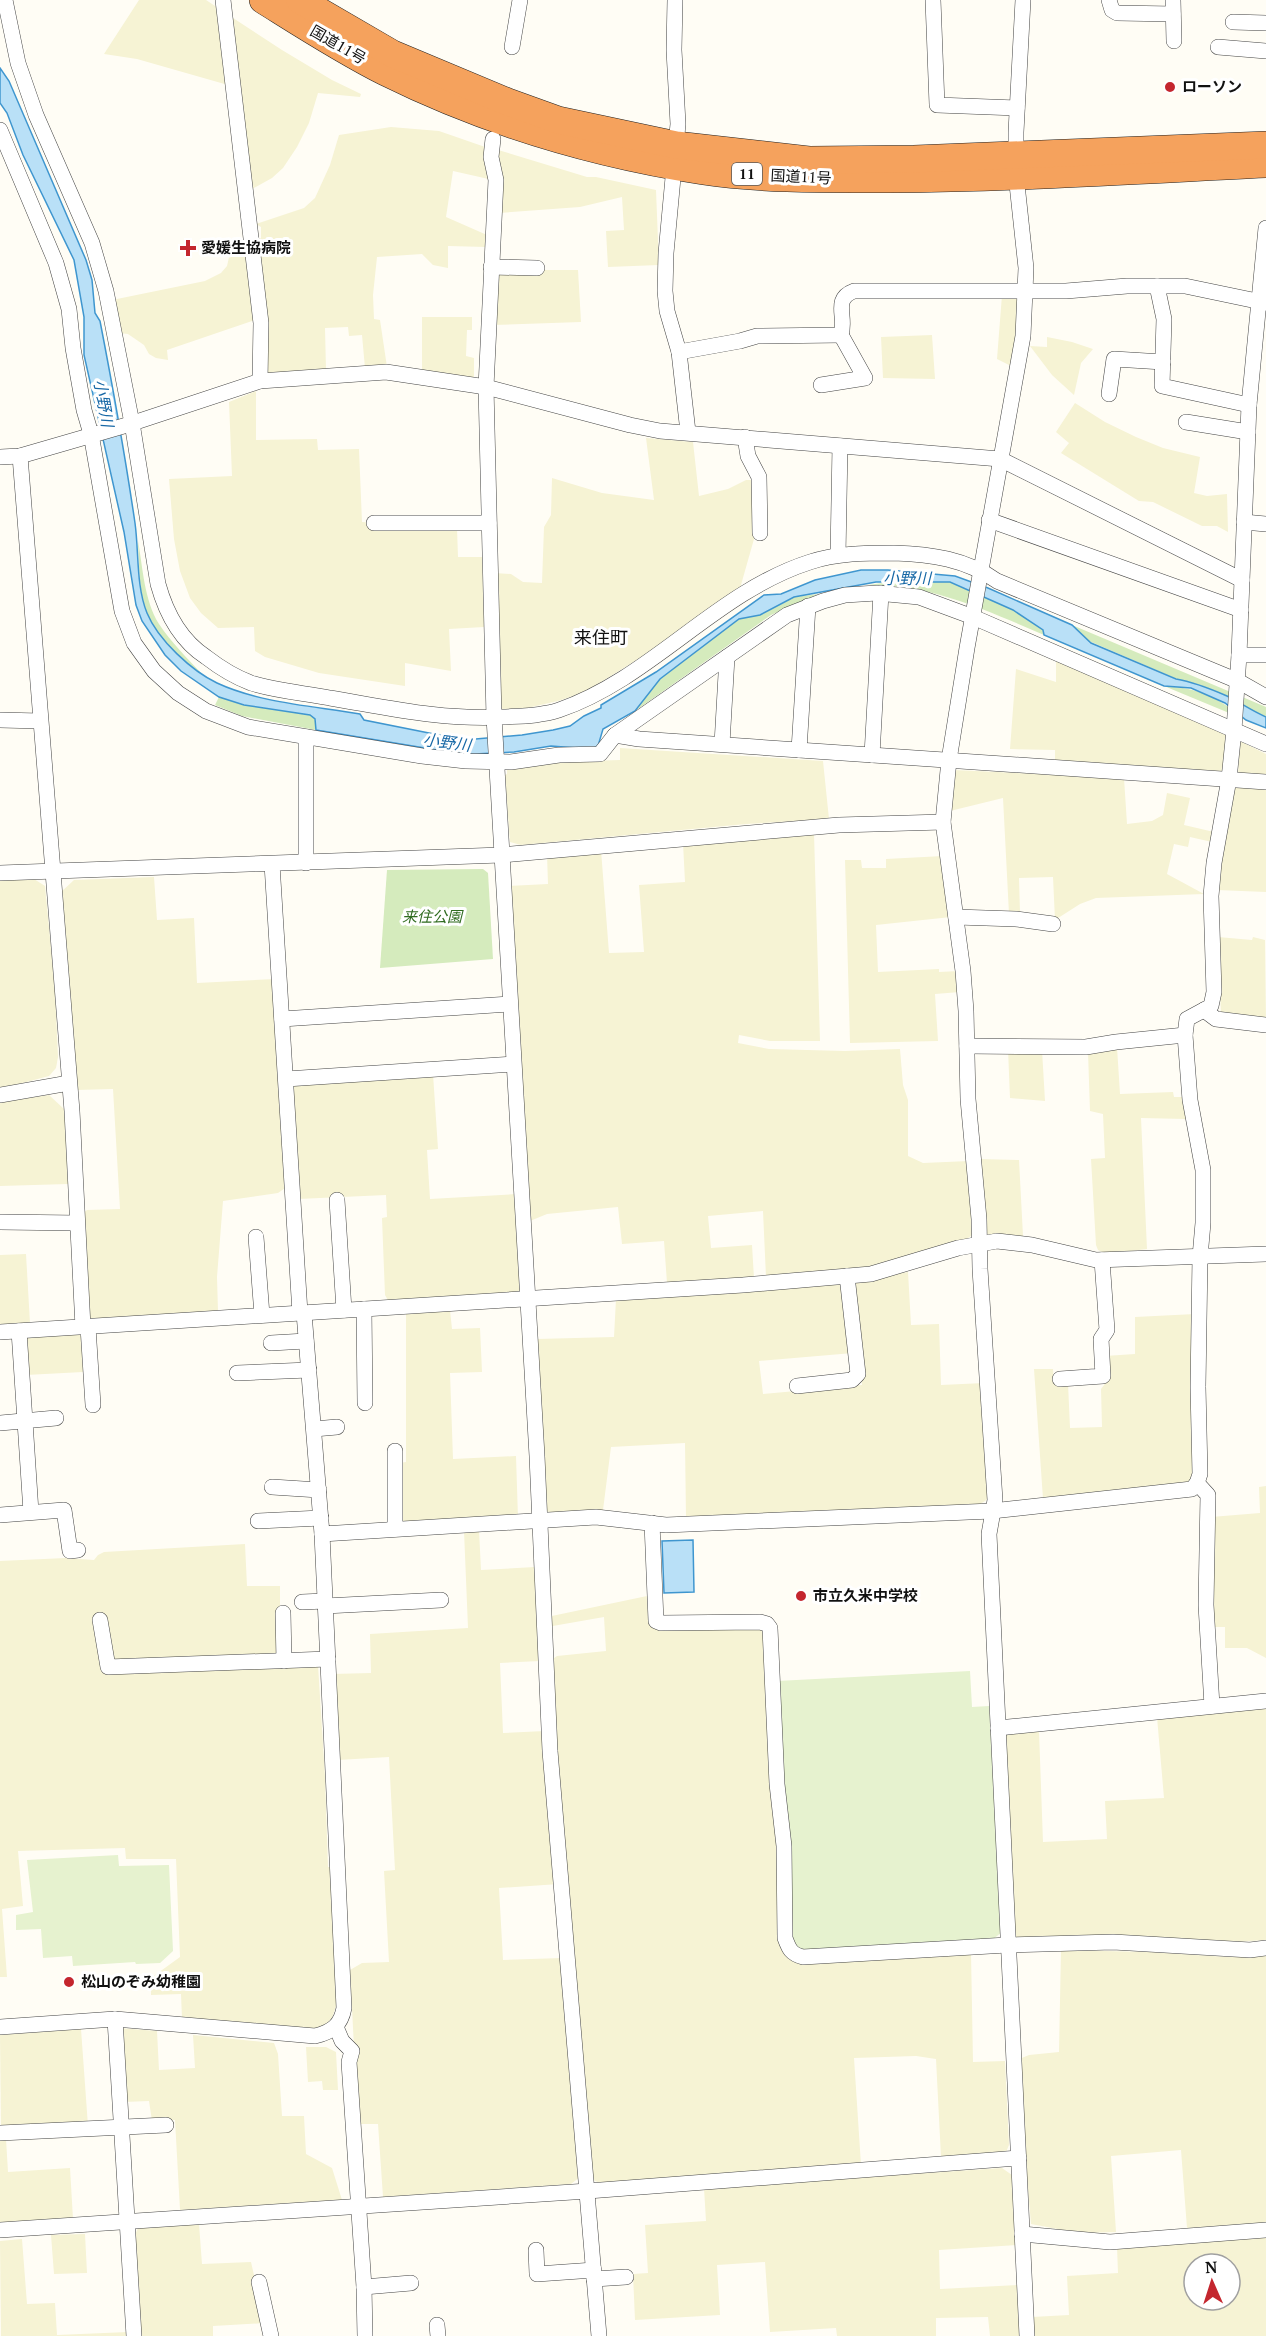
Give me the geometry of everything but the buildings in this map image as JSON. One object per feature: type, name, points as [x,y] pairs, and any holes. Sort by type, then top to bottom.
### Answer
[{"type":"highway","name":"国道11号","points":[[263,0],[383,71],[466,108],[551,137],[675,155]]},
{"type":"highway","name":"国道11号","points":[[300,0],[393,54],[508,102],[558,120],[613,133],[675,155],[704,171],[816,179],[939,179],[1016,165],[1266,145]]},
{"type":"highway","name":"国道11号","points":[[1016,165],[1266,164]]},
{"type":"street","points":[[5,0],[18,63],[36,115],[85,226],[106,291],[163,602],[172,621],[186,639],[204,656],[229,672],[251,682],[283,689],[443,717],[494,721],[528,716],[556,711],[608,689],[746,593],[775,576],[810,561],[858,553],[914,554],[936,556],[980,572],[1266,697]]},
{"type":"street","points":[[223,0],[261,323],[260,381]]},
{"type":"street","points":[[512,47],[520,0]]},
{"type":"street","points":[[675,0],[674,50],[678,99],[665,291],[667,311],[679,352],[688,432]]},
{"type":"street","points":[[933,0],[937,105],[1017,108]]},
{"type":"street","points":[[1023,0],[1016,165],[1026,268],[1023,336],[989,520],[949,760],[943,822],[963,971],[968,1099],[992,1438],[995,1500],[989,1534],[1027,2336]]},
{"type":"street","points":[[1109,0],[1112,10],[1118,13],[1173,7],[1174,41]]},
{"type":"street","points":[[1233,22],[1266,23]]},
{"type":"street","points":[[1218,47],[1266,51]]},
{"type":"street","points":[[0,130],[56,263],[69,309],[84,410],[94,434],[120,600],[134,643],[154,671],[178,693],[206,711],[248,727],[422,756],[497,760],[600,754],[615,735],[787,615],[845,595],[881,593],[919,597],[973,615],[1234,726],[1266,744]]},
{"type":"street","points":[[493,139],[491,157],[496,180],[486,387],[494,721],[550,1751],[599,2336]]},
{"type":"street","points":[[322,1534],[596,1517],[666,1525],[992,1511],[1192,1489],[1197,1483],[1200,1474],[1200,1257],[1203,1223],[1203,1170],[1190,1100],[1185,1035],[1187,1020],[1211,1006],[1214,992],[1211,896],[1229,779],[1234,726],[1248,432],[1262,302],[1266,228]]},
{"type":"street","points":[[491,267],[537,268]]},
{"type":"street","points":[[1157,286],[1164,319],[1162,386],[1250,405]]},
{"type":"street","points":[[820,385],[865,378],[841,335],[842,299],[845,294],[854,291],[1066,291],[1185,286],[1262,302]]},
{"type":"street","points":[[679,352],[758,336],[841,335]]},
{"type":"street","points":[[1106,386],[1114,359],[1163,362]]},
{"type":"street","points":[[0,457],[20,456],[130,424],[260,381],[386,372],[486,387],[660,431],[1000,459],[1242,580]]},
{"type":"street","points":[[1186,422],[1248,432]]},
{"type":"street","points":[[745,437],[748,456],[759,477],[760,533]]},
{"type":"street","points":[[838,555],[840,446]]},
{"type":"street","points":[[20,456],[69,1083],[77,1223],[93,1405]]},
{"type":"street","points":[[989,520],[1241,610]]},
{"type":"street","points":[[1244,522],[1266,524]]},
{"type":"street","points":[[374,523],[489,523]]},
{"type":"street","points":[[872,755],[881,593]]},
{"type":"street","points":[[799,750],[808,606]]},
{"type":"street","points":[[1239,655],[1266,656]]},
{"type":"street","points":[[722,744],[727,657]]},
{"type":"street","points":[[0,720],[40,721]]},
{"type":"street","points":[[615,735],[639,739],[1266,782]]},
{"type":"street","points":[[306,737],[306,863]]},
{"type":"street","points":[[0,873],[501,855],[756,831],[839,825],[943,822]]},
{"type":"street","points":[[0,2026],[115,2019],[315,2036],[326,2034],[342,2019],[344,2008],[322,1534],[309,1370],[302,1313],[272,864]]},
{"type":"street","points":[[956,917],[1016,919],[1053,924]]},
{"type":"street","points":[[282,1019],[510,1004]]},
{"type":"street","points":[[1204,1010],[1216,1019],[1266,1025]]},
{"type":"street","points":[[967,1046],[1086,1047],[1185,1035]]},
{"type":"street","points":[[286,1079],[513,1064]]},
{"type":"street","points":[[0,1095],[69,1083]]},
{"type":"street","points":[[337,1200],[344,1310]]},
{"type":"street","points":[[0,1222],[77,1223]]},
{"type":"street","points":[[256,1237],[262,1315]]},
{"type":"street","points":[[0,1332],[743,1285],[870,1274],[958,1248],[996,1241],[1015,1242],[1072,1256],[1102,1260],[1266,1254]]},
{"type":"street","points":[[1060,1379],[1103,1376],[1101,1339],[1107,1330],[1102,1260]]},
{"type":"street","points":[[797,1386],[852,1380],[858,1374],[847,1276]]},
{"type":"street","points":[[364,1309],[365,1402]]},
{"type":"street","points":[[19,1330],[31,1512]]},
{"type":"street","points":[[271,1343],[306,1341]]},
{"type":"street","points":[[237,1373],[309,1370]]},
{"type":"street","points":[[0,1423],[56,1418]]},
{"type":"street","points":[[314,1429],[337,1427]]},
{"type":"street","points":[[395,1451],[395,1530]]},
{"type":"street","points":[[1197,1483],[1208,1495],[1206,1605],[1212,1706]]},
{"type":"street","points":[[272,1487],[319,1490]]},
{"type":"street","points":[[0,1515],[64,1510],[70,1551],[78,1550]]},
{"type":"street","points":[[258,1521],[321,1518]]},
{"type":"street","points":[[652,1523],[656,1621],[661,1623],[760,1622],[767,1624],[770,1628],[777,1784],[784,1846],[785,1938],[789,1949],[795,1955],[802,1957],[1007,1945],[1113,1942],[1250,1950],[1266,1948]]},
{"type":"street","points":[[302,1602],[325,1604],[441,1600]]},
{"type":"street","points":[[283,1613],[284,1661]]},
{"type":"street","points":[[100,1620],[108,1667],[328,1659]]},
{"type":"street","points":[[998,1728],[1266,1701]]},
{"type":"street","points":[[115,2019],[134,2336]]},
{"type":"street","points":[[336,2027],[342,2041],[352,2051],[349,2062],[364,2287],[365,2336]]},
{"type":"street","points":[[0,2133],[166,2125]]},
{"type":"street","points":[[0,2230],[588,2191],[1019,2158]]},
{"type":"street","points":[[1023,2234],[1110,2242],[1266,2230]]},
{"type":"street","points":[[536,2250],[537,2274],[594,2274],[626,2277]]},
{"type":"street","points":[[259,2282],[271,2336]]},
{"type":"street","points":[[364,2287],[411,2283]]},
{"type":"shaded area","points":[[139,0],[206,0],[218,8],[228,85],[137,59],[104,54]]},
{"type":"shaded area","points":[[230,16],[332,80],[361,94],[360,97],[318,93],[309,123],[283,168],[272,178],[252,189]]},
{"type":"shaded area","points":[[391,127],[439,131],[488,148],[493,180],[453,171],[446,217],[487,235],[486,247],[448,246],[448,268],[433,265],[422,254],[377,257],[373,295],[374,319],[380,320],[387,367],[365,368],[362,335],[349,336],[348,327],[325,328],[326,370],[267,374],[257,240],[261,238],[261,227],[256,224],[304,208],[315,198],[330,165],[339,135]]},
{"type":"shaded area","points":[[495,149],[587,177],[656,190],[659,265],[608,267],[606,231],[624,230],[622,197],[580,207],[499,213]]},
{"type":"shaded area","points":[[245,251],[255,320],[167,350],[168,360],[156,358],[149,354],[144,345],[128,334],[119,333],[112,300],[205,281],[221,273],[227,266],[230,253]]},
{"type":"shaded area","points":[[494,270],[578,270],[581,322],[493,325]]},
{"type":"shaded area","points":[[1002,295],[1014,295],[1020,304],[1011,366],[997,359]]},
{"type":"shaded area","points":[[422,317],[472,317],[472,330],[467,330],[466,356],[474,358],[474,379],[422,371]]},
{"type":"shaded area","points":[[932,335],[935,379],[883,378],[881,337]]},
{"type":"shaded area","points":[[1047,337],[1093,349],[1081,363],[1074,395],[1052,375],[1030,346],[1047,347]]},
{"type":"shaded area","points":[[256,391],[256,440],[317,439],[318,450],[359,449],[362,522],[457,528],[458,557],[482,557],[484,627],[449,629],[451,671],[405,663],[405,686],[319,673],[265,657],[255,651],[254,627],[218,628],[201,613],[190,598],[180,571],[174,539],[169,479],[232,476],[229,402]]},
{"type":"shaded area","points":[[1075,403],[1105,422],[1136,437],[1163,448],[1200,457],[1194,493],[1207,496],[1227,494],[1228,532],[1217,526],[1202,526],[1153,502],[1139,501],[1061,453],[1069,443],[1056,432]]},
{"type":"shaded area","points":[[646,438],[693,442],[699,496],[728,489],[746,480],[753,480],[756,509],[754,539],[739,592],[680,633],[585,692],[527,708],[500,709],[494,573],[511,574],[523,582],[542,583],[544,527],[551,515],[552,478],[602,493],[654,500]]},
{"type":"shaded area","points":[[1056,660],[1201,721],[1227,735],[1223,771],[1055,764],[1055,750],[1010,749],[1016,669],[1056,682]]},
{"type":"shaded area","points":[[1240,741],[1266,754],[1266,777],[1238,775]]},
{"type":"shaded area","points":[[620,748],[823,761],[829,819],[746,824],[521,845],[510,842],[505,775],[507,768],[554,762],[620,760]]},
{"type":"shaded area","points":[[954,770],[1124,778],[1127,824],[1152,821],[1163,815],[1167,793],[1190,798],[1184,825],[1214,832],[1212,842],[1190,837],[1188,847],[1174,844],[1167,874],[1204,894],[1096,898],[1080,904],[1055,920],[1053,877],[1019,878],[1020,913],[1009,914],[1003,798],[950,811]]},
{"type":"shaded area","points":[[1234,786],[1266,788],[1266,892],[1217,890]]},
{"type":"shaded area","points":[[814,833],[820,1041],[770,1041],[739,1035],[738,1043],[769,1049],[845,1051],[900,1049],[903,1085],[908,1100],[908,1156],[923,1163],[969,1161],[974,1228],[972,1235],[967,1239],[904,1260],[861,1270],[766,1277],[763,1211],[708,1216],[711,1248],[752,1245],[754,1278],[667,1283],[664,1241],[622,1244],[618,1207],[547,1214],[530,1221],[508,886],[548,884],[547,855],[601,850],[609,953],[644,952],[639,885],[685,882],[683,843]]},
{"type":"shaded area","points":[[943,856],[951,917],[876,925],[878,972],[939,969],[939,972],[959,971],[960,992],[935,994],[938,1041],[850,1043],[845,860],[861,860],[862,868],[886,868],[886,859]]},
{"type":"shaded area","points":[[154,877],[157,920],[194,918],[197,983],[275,979],[288,1186],[278,1193],[223,1201],[217,1277],[218,1311],[87,1319],[81,1215],[87,1210],[120,1209],[113,1089],[76,1090],[60,893],[74,880]]},
{"type":"shaded area","points":[[0,879],[34,879],[45,886],[55,989],[58,1057],[56,1068],[49,1076],[0,1089]]},
{"type":"shaded area","points":[[1218,937],[1252,940],[1253,937],[1265,940],[1266,1020],[1221,1015]]},
{"type":"shaded area","points":[[1117,1047],[1120,1094],[1173,1092],[1174,1097],[1184,1097],[1186,1119],[1141,1118],[1147,1249],[1106,1254],[1098,1250],[1096,1245],[1091,1159],[1105,1158],[1103,1114],[1090,1111],[1088,1052]]},
{"type":"shaded area","points":[[1008,1049],[1042,1050],[1045,1101],[1010,1098]]},
{"type":"shaded area","points":[[433,1074],[438,1149],[427,1150],[430,1199],[517,1194],[522,1288],[515,1294],[389,1302],[385,1295],[382,1218],[387,1217],[386,1195],[298,1199],[291,1083]]},
{"type":"shaded area","points":[[49,1095],[65,1110],[68,1184],[0,1186],[0,1102]]},
{"type":"shaded area","points":[[979,1159],[1019,1160],[1023,1236],[991,1236],[985,1232]]},
{"type":"shaded area","points":[[26,1254],[30,1323],[0,1325],[0,1255]]},
{"type":"shaded area","points":[[908,1272],[911,1325],[939,1324],[941,1385],[984,1383],[988,1498],[985,1501],[980,1504],[686,1518],[685,1443],[611,1447],[603,1510],[553,1513],[546,1511],[537,1339],[614,1337],[616,1299],[845,1283],[853,1353],[759,1361],[763,1394],[862,1385],[851,1282]]},
{"type":"shaded area","points":[[450,1310],[452,1329],[480,1328],[482,1372],[450,1373],[453,1459],[516,1456],[518,1518],[402,1524],[399,1463],[406,1462],[406,1313]]},
{"type":"shaded area","points":[[1195,1314],[1194,1478],[1186,1484],[1043,1499],[1034,1369],[1053,1369],[1054,1384],[1068,1383],[1070,1428],[1102,1427],[1101,1389],[1107,1381],[1105,1356],[1135,1354],[1135,1317]]},
{"type":"shaded area","points":[[77,1332],[81,1336],[83,1372],[26,1375],[24,1339],[32,1334]]},
{"type":"shaded area","points":[[1266,1486],[1266,1658],[1247,1648],[1225,1648],[1225,1627],[1213,1627],[1211,1517],[1260,1513],[1259,1487]]},
{"type":"shaded area","points":[[479,1530],[481,1570],[535,1567],[540,1661],[500,1663],[503,1733],[545,1731],[559,1884],[499,1888],[503,1960],[562,1958],[580,2177],[571,2184],[383,2197],[378,2124],[358,2124],[350,1970],[362,1963],[389,1962],[384,1871],[395,1870],[389,1757],[338,1760],[332,1674],[371,1673],[370,1634],[468,1628],[464,1531]]},
{"type":"shaded area","points":[[245,1544],[247,1586],[280,1586],[280,1666],[318,1665],[328,1867],[331,1867],[338,2000],[332,2018],[323,2027],[311,2029],[182,2019],[181,1994],[151,1995],[151,1978],[180,1957],[176,1859],[126,1859],[125,1848],[18,1851],[23,1906],[2,1909],[7,1977],[0,1977],[0,1561],[66,1558],[94,1560],[104,1552]]},
{"type":"shaded area","points":[[647,1596],[648,1621],[651,1625],[764,1628],[773,1785],[971,1953],[973,2062],[1005,2061],[1009,2145],[1006,2152],[941,2157],[936,2059],[916,2056],[854,2058],[861,2165],[600,2183],[593,2180],[550,1661],[557,1656],[606,1651],[604,1617],[547,1627],[547,1617]]},
{"type":"shaded area","points":[[1266,1707],[1266,1940],[1233,1942],[1018,1939],[1013,1935],[1004,1739],[1007,1734],[1039,1731],[1043,1842],[1107,1839],[1105,1801],[1164,1798],[1157,1717]]},
{"type":"shaded area","points":[[1061,1950],[1228,1957],[1266,1955],[1266,2223],[1187,2228],[1181,2150],[1111,2156],[1116,2232],[1079,2233],[1031,2224],[1017,2060],[1029,2055],[1059,2052]]},
{"type":"shaded area","points":[[119,2028],[157,2031],[159,2070],[195,2068],[193,2035],[274,2043],[278,2054],[282,2116],[304,2116],[306,2154],[332,2168],[342,2200],[180,2210],[175,2120],[152,2121],[149,2101],[124,2102]]},
{"type":"shaded area","points":[[81,2029],[88,2126],[1,2130],[0,2035]]},
{"type":"shaded area","points":[[306,2047],[326,2047],[336,2052],[338,2090],[323,2090],[322,2081],[308,2082]]},
{"type":"shaded area","points":[[0,2139],[6,2139],[8,2172],[70,2168],[73,2219],[0,2223]]},
{"type":"shaded area","points":[[1002,2168],[1012,2175],[1017,2245],[939,2250],[940,2289],[1018,2285],[1021,2336],[990,2336],[988,2317],[936,2318],[936,2336],[837,2336],[836,2328],[770,2332],[765,2262],[717,2265],[720,2315],[635,2320],[633,2274],[648,2273],[645,2225],[706,2221],[704,2188]]},
{"type":"shaded area","points":[[199,2224],[202,2264],[251,2262],[265,2323],[213,2326],[213,2336],[140,2336],[135,2235],[138,2228]]},
{"type":"shaded area","points":[[85,2234],[87,2273],[54,2274],[51,2235]]},
{"type":"shaded area","points":[[1266,2237],[1266,2336],[1033,2336],[1032,2317],[1069,2315],[1067,2276],[1118,2273],[1117,2247]]},
{"type":"shaded area","points":[[22,2239],[27,2304],[55,2303],[57,2335],[128,2332],[128,2336],[1,2336],[0,2241]]},
{"type":"green space","points":[[138,541],[145,584],[154,615],[179,650],[202,674],[165,641],[150,621],[142,598]]},
{"type":"green space","points":[[898,581],[950,582],[1013,610],[1043,630],[1044,635],[980,608],[937,594],[891,586],[868,585]]},
{"type":"green space","points":[[818,594],[771,615],[635,711],[660,679],[739,619],[760,615],[794,597]]},
{"type":"green space","points":[[1072,625],[1266,707],[1266,717],[1221,693],[1177,679],[1089,641]]},
{"type":"green space","points":[[1164,686],[1188,689],[1208,696],[1246,720]]},
{"type":"green space","points":[[219,697],[244,705],[310,715],[315,719],[316,730],[242,716],[215,705]]},
{"type":"green space","name":"来住公園","points":[[483,869],[488,873],[493,959],[380,968],[387,870]]},
{"type":"green space","points":[[970,1671],[972,1707],[989,1706],[1002,1932],[992,1940],[808,1953],[792,1944],[777,1681]]},
{"type":"green space","points":[[118,1855],[119,1866],[169,1865],[173,1951],[160,1963],[136,1964],[135,1962],[73,1966],[72,1956],[43,1958],[41,1929],[16,1930],[16,1915],[33,1912],[27,1860]]},
{"type":"water","name":"小野川","points":[[0,68],[9,81],[86,260],[92,280],[95,313],[100,321],[127,472],[143,603],[152,623],[167,644],[207,678],[251,695],[360,714],[364,720],[464,740],[522,735],[570,726],[656,672],[764,595],[781,594],[815,580],[861,570],[888,570],[955,576],[988,588],[1072,625],[1091,643],[1176,679],[1209,688],[1227,696],[1266,717],[1266,728],[1246,720],[1225,703],[1191,688],[1164,686],[1044,635],[1043,630],[1013,610],[950,582],[876,582],[794,597],[760,615],[739,619],[660,679],[635,711],[603,729],[598,746],[591,749],[551,746],[514,752],[474,754],[449,752],[316,730],[315,719],[310,715],[244,705],[219,697],[181,671],[165,655],[142,621],[136,605],[124,532],[84,355],[84,317],[74,260],[23,155],[7,113],[0,103]]},
{"type":"water","points":[[693,1540],[694,1592],[664,1593],[662,1541]]},
{"type":"place","name":"ローソン","points":[[1170,87]]},
{"type":"place","name":"愛媛生協病院","points":[[188,248]]},
{"type":"place","name":"市立久米中学校","points":[[801,1596]]},
{"type":"place","name":"松山のぞみ幼稚園","points":[[69,1982]]},
{"type":"district","name":"来住町","points":[[601,638]]}]
